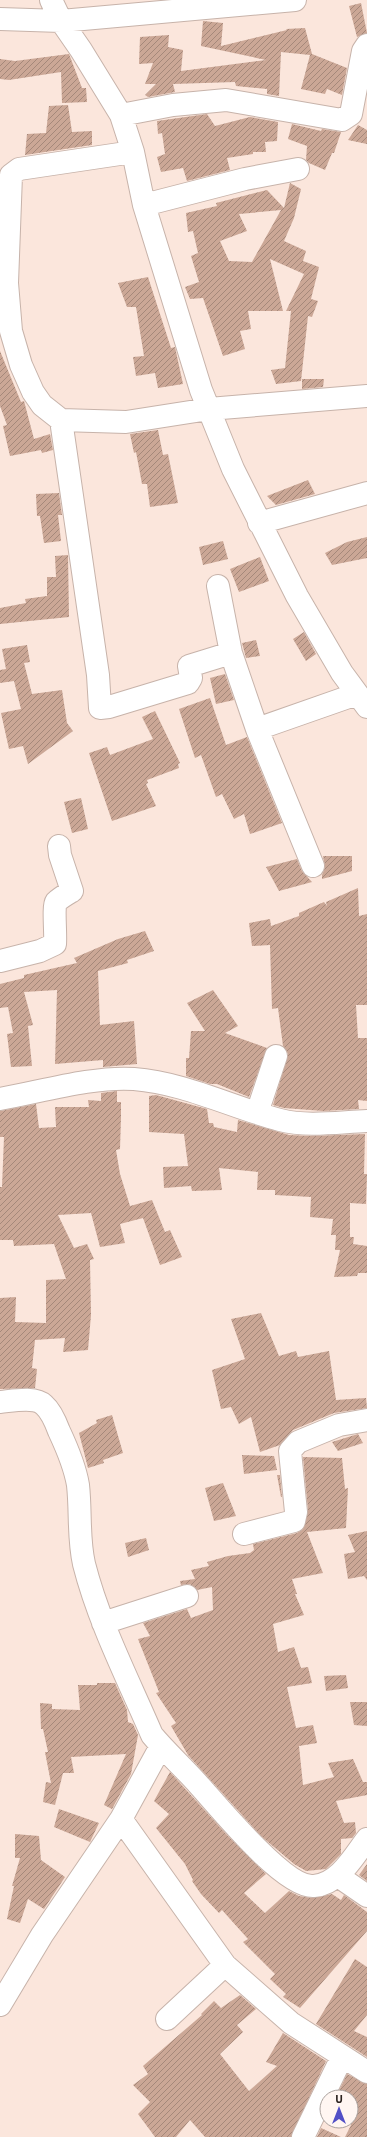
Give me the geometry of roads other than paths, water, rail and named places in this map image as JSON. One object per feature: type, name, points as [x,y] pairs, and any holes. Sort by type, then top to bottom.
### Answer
[{"type":"street","points":[[51,0],[61,20],[82,50],[121,115],[132,152],[144,205],[201,390],[233,469],[297,596],[342,673],[362,700],[257,729]]},
{"type":"street","points":[[0,19],[61,20],[295,0]]},
{"type":"street","points":[[121,115],[173,105],[226,100],[342,120],[351,114],[363,51],[367,45]]},
{"type":"street","points":[[132,152],[19,169],[14,171],[10,179],[7,304],[10,331],[21,365],[33,392],[42,405],[61,420],[126,422],[209,409],[367,396]]},
{"type":"street","points":[[144,205],[245,179],[298,169]]},
{"type":"street","points":[[61,420],[98,675],[100,708],[109,707],[188,683],[191,678],[189,666],[231,653]]},
{"type":"street","points":[[259,523],[367,493]]},
{"type":"street","points":[[218,586],[231,653],[257,729],[313,866]]},
{"type":"street","points":[[0,961],[40,951],[55,944],[56,924],[54,907],[56,902],[72,891],[60,855],[59,846]]},
{"type":"street","points":[[257,1113],[276,1056]]},
{"type":"street","points":[[0,1099],[91,1082],[133,1079],[172,1085],[257,1113],[291,1122],[367,1121]]},
{"type":"street","points":[[0,1402],[38,1402],[45,1406],[56,1424],[66,1446],[75,1475],[78,1492],[80,1539],[84,1564],[103,1623],[152,1735],[161,1746],[198,1784],[230,1822],[285,1873],[301,1884],[314,1886],[327,1882],[338,1876],[367,1839]]},
{"type":"street","points":[[244,1534],[294,1521],[296,1512],[290,1452],[293,1446],[298,1442],[339,1425],[367,1420]]},
{"type":"street","points":[[103,1623],[187,1596]]},
{"type":"street","points":[[0,2005],[42,1935],[121,1819],[161,1746]]},
{"type":"street","points":[[121,1819],[225,1965],[291,2024],[367,2072]]},
{"type":"street","points":[[338,1876],[367,1896]]},
{"type":"street","points":[[167,2019],[225,1965]]},
{"type":"street","points":[[304,2137],[342,2057]]}]
